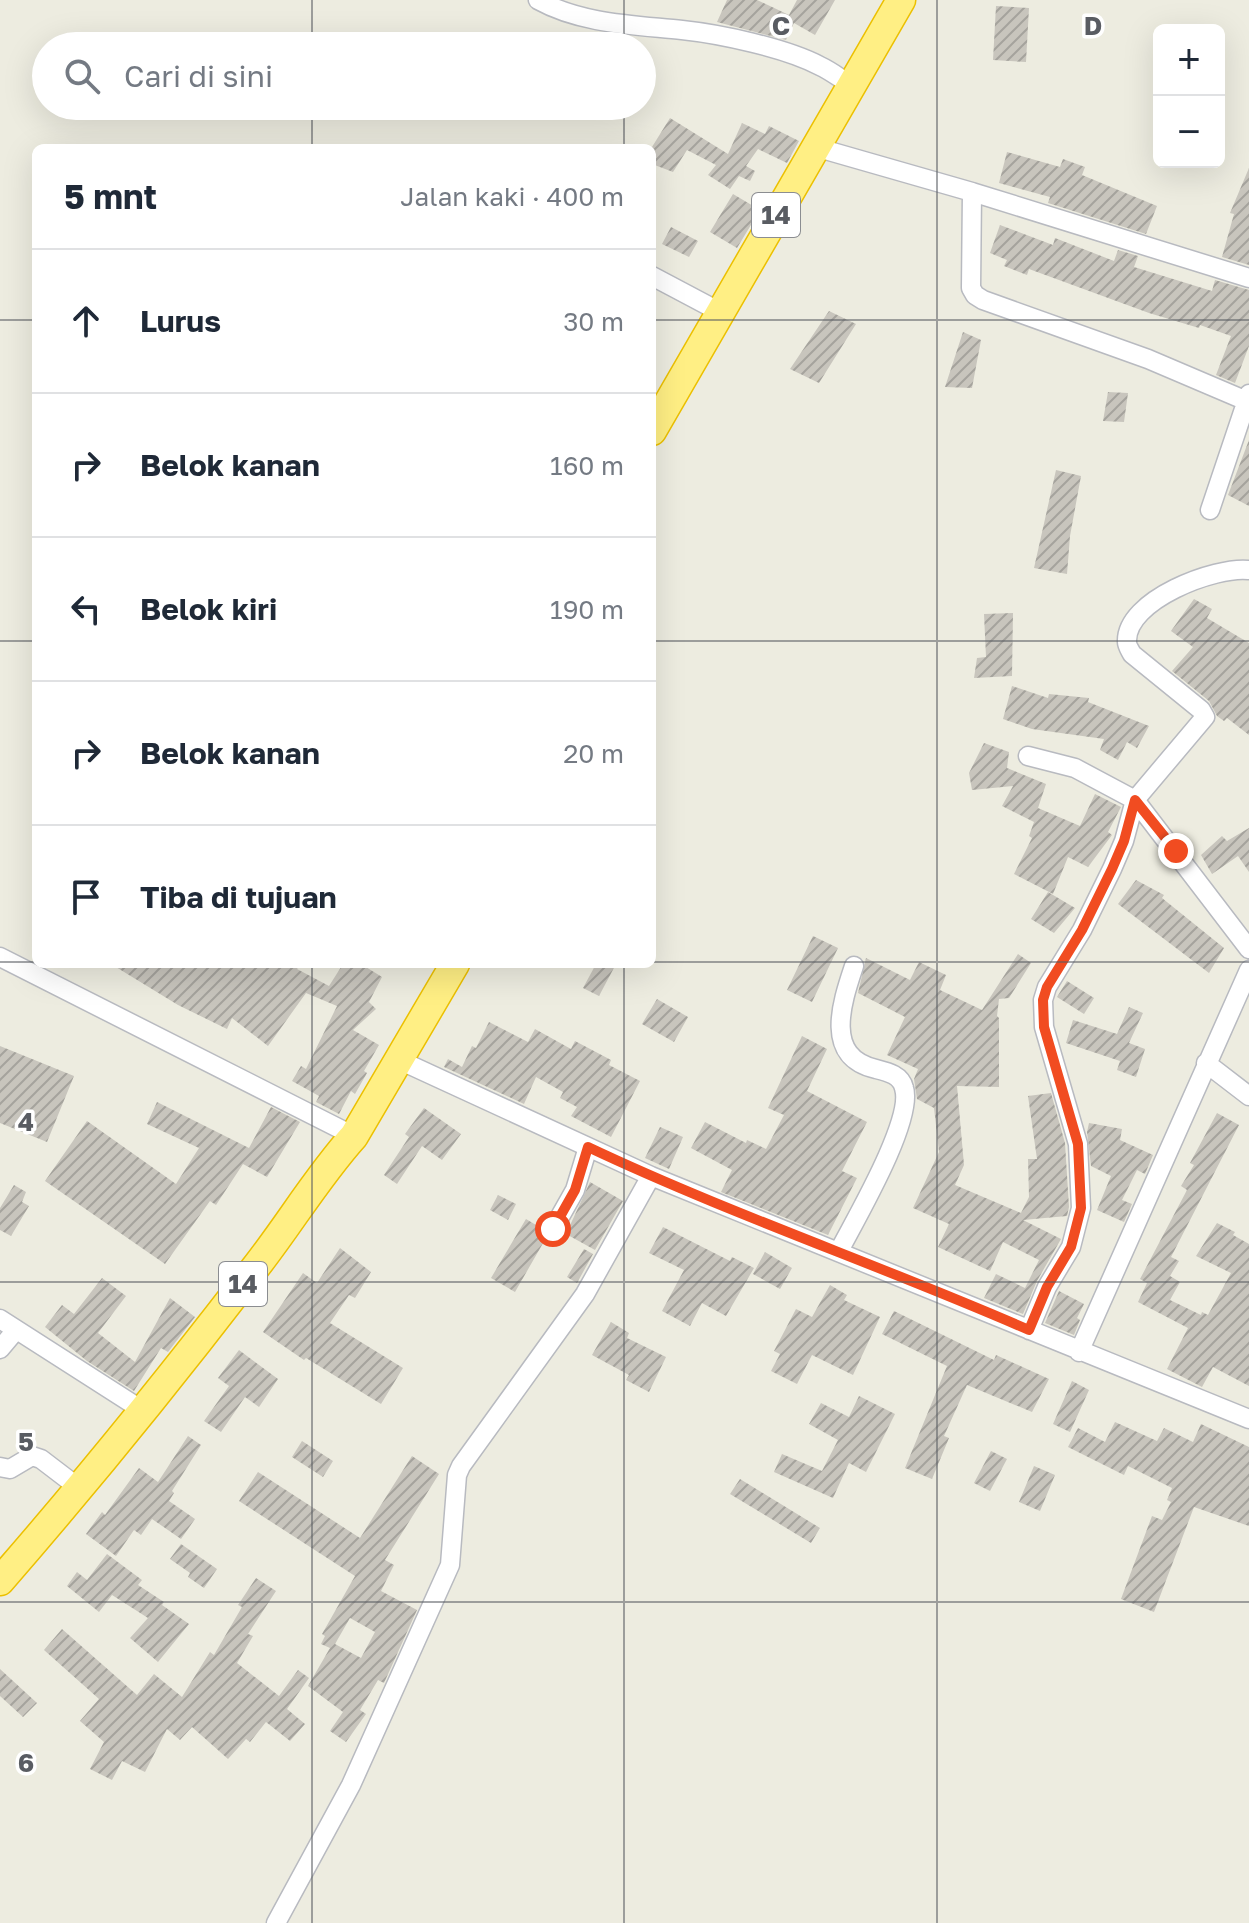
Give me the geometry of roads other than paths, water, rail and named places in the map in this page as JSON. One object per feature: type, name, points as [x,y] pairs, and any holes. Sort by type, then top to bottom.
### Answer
[{"type":"highway","name":"14","points":[[656,424],[901,0]]},
{"type":"highway","name":"14","points":[[0,1581],[257,1267],[332,1160],[354,1136],[453,968]]},
{"type":"street","points":[[538,0],[565,11],[630,27],[684,30],[777,51],[818,65],[851,85]]},
{"type":"street","points":[[815,147],[1249,278]]},
{"type":"street","points":[[972,192],[971,288],[975,295],[1003,309],[1066,328],[1248,399],[1210,510]]},
{"type":"street","points":[[656,278],[720,312]]},
{"type":"street","points":[[1029,1330],[1047,1287],[1071,1247],[1081,1208],[1078,1144],[1044,1027],[1043,1000],[1047,987],[1082,930],[1112,869],[1124,841],[1135,800],[1205,717],[1201,710],[1132,654],[1127,642],[1133,621],[1158,598],[1187,584],[1218,573],[1249,570]]},
{"type":"street","points":[[1028,756],[1075,768],[1135,800],[1249,949]]},
{"type":"street","points":[[0,957],[354,1136]]},
{"type":"street","points":[[839,1251],[889,1153],[905,1110],[906,1095],[898,1077],[857,1060],[841,1038],[839,1020],[854,966]]},
{"type":"street","points":[[1079,1352],[1249,970]]},
{"type":"street","points":[[397,1059],[651,1176],[1249,1419]]},
{"type":"street","points":[[1206,1063],[1249,1096]]},
{"type":"street","points":[[553,1229],[575,1190],[588,1147]]},
{"type":"street","points":[[276,1923],[351,1785],[450,1565],[457,1475],[461,1466],[585,1294],[651,1176]]},
{"type":"street","points":[[0,1319],[142,1410]]},
{"type":"street","points":[[0,1349],[16,1330]]},
{"type":"street","points":[[0,1467],[10,1469],[32,1456],[41,1459],[79,1488]]}]
